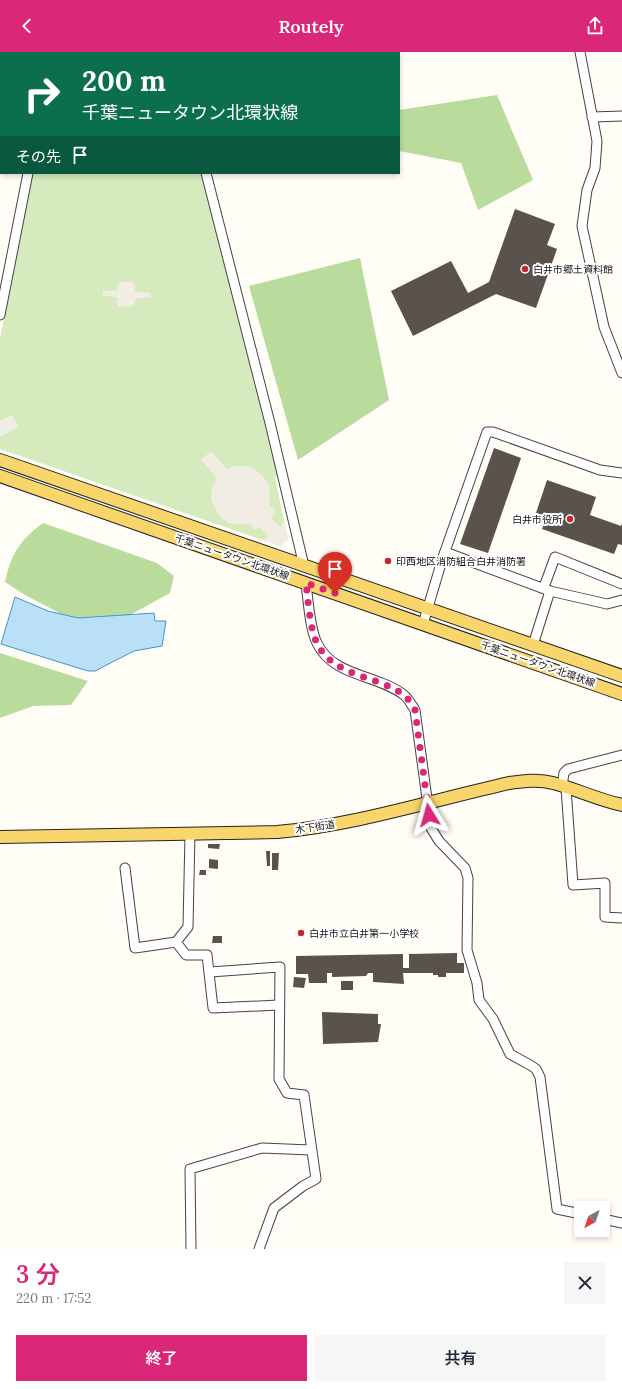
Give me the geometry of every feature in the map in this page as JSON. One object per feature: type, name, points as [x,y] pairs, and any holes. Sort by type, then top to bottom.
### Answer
[{"type":"main road","name":"千葉ニュータウン北環状線","points":[[0,460],[622,676]]},
{"type":"main road","name":"千葉ニュータウン北環状線","points":[[0,476],[622,694]]},
{"type":"main road","name":"木下街道","points":[[0,837],[278,832],[307,830],[509,783],[534,780],[553,783],[622,805]]},
{"type":"street","points":[[580,52],[597,141],[595,168],[587,190],[582,226],[604,327],[622,373]]},
{"type":"street","points":[[592,117],[622,116]]},
{"type":"street","points":[[0,315],[28,174]]},
{"type":"street","points":[[206,174],[270,423],[304,566]]},
{"type":"street","points":[[423,624],[445,552],[487,432],[493,432],[600,470],[622,473]]},
{"type":"street","points":[[445,552],[547,589],[607,604],[622,600]]},
{"type":"street","points":[[533,645],[555,557],[622,584]]},
{"type":"street","points":[[306,583],[316,642],[328,660],[338,666],[389,686],[406,696],[415,710],[431,828],[439,841],[465,868],[468,878],[467,950],[479,1000],[493,1019],[510,1054],[536,1069],[540,1077],[557,1209],[574,1213]]},
{"type":"street","points":[[622,755],[568,769],[564,773],[573,885],[605,883],[605,917],[622,918]]},
{"type":"street","points":[[126,868],[135,948],[176,942],[188,927],[190,834]]},
{"type":"street","points":[[176,942],[186,955],[208,955],[213,1008],[279,1005]]},
{"type":"street","points":[[210,972],[280,967],[279,1079],[287,1094],[304,1095],[316,1179],[303,1186],[274,1208],[259,1249]]},
{"type":"street","points":[[191,1249],[190,1169],[262,1148],[311,1150]]},
{"type":"street","points":[[610,1220],[622,1223]]},
{"type":"green space","points":[[497,95],[533,180],[478,210],[461,163],[400,151],[400,110]]},
{"type":"green space","points":[[32,174],[202,174],[279,475],[275,477],[288,539],[280,546],[0,449],[0,338]]},
{"type":"green space","points":[[360,258],[389,400],[298,460],[249,286]]},
{"type":"green space","points":[[43,523],[157,563],[174,576],[170,593],[130,615],[86,627],[25,595],[5,582],[7,572],[10,563],[22,542]]},
{"type":"green space","points":[[0,653],[88,681],[71,705],[33,706],[0,718]]},
{"type":"shaded area","points":[[120,282],[133,282],[135,285],[135,292],[151,293],[151,298],[136,298],[134,306],[120,307],[117,304],[117,297],[103,296],[103,291],[117,291],[117,286]]},
{"type":"shaded area","points":[[12,415],[18,427],[0,437],[0,421]]},
{"type":"shaded area","points":[[211,451],[227,469],[234,466],[247,466],[253,468],[263,476],[270,487],[269,505],[276,511],[271,518],[280,527],[285,522],[288,539],[280,546],[264,541],[268,536],[261,528],[254,529],[249,524],[231,524],[220,517],[211,500],[212,488],[217,478],[201,460]]},
{"type":"water","points":[[15,597],[48,611],[78,618],[154,613],[155,621],[166,621],[162,646],[134,651],[95,671],[88,671],[1,644]]},
{"type":"building","points":[[515,209],[555,224],[547,245],[557,249],[536,308],[496,294],[413,336],[391,291],[451,261],[468,293],[489,282]]},
{"type":"building","points":[[494,448],[521,458],[488,553],[460,544]]},
{"type":"building","name":"白井市役所","points":[[547,480],[596,497],[590,515],[621,526],[622,523],[622,545],[618,544],[614,554],[542,529],[544,524],[539,522],[541,515],[536,513]]},
{"type":"building","points":[[208,844],[220,844],[219,849],[208,848]]},
{"type":"building","points":[[266,851],[270,851],[270,866],[267,866]]},
{"type":"building","points":[[272,853],[279,853],[278,870],[272,870]]},
{"type":"building","points":[[209,859],[218,860],[218,869],[209,868]]},
{"type":"building","points":[[200,870],[206,870],[206,875],[199,875]]},
{"type":"building","points":[[213,936],[222,936],[222,943],[212,943]]},
{"type":"building","points":[[457,953],[457,963],[464,963],[464,973],[446,973],[446,977],[438,977],[438,975],[433,975],[433,973],[403,973],[404,984],[373,982],[373,973],[368,973],[366,976],[332,977],[332,973],[327,973],[327,983],[309,983],[308,974],[296,974],[296,956],[403,954],[403,968],[409,968],[409,954]]},
{"type":"building","points":[[294,977],[306,978],[304,988],[293,987]]},
{"type":"building","points":[[341,981],[353,981],[353,990],[341,990]]},
{"type":"building","points":[[322,1012],[378,1014],[378,1024],[381,1024],[378,1042],[323,1044]]},
{"type":"place","name":"白井市郷土資料館","points":[[525,269]]},
{"type":"place","name":"白井市役所","points":[[570,519]]},
{"type":"place","name":"印西地区消防組合白井消防署","points":[[388,561]]},
{"type":"place","name":"白井市立白井第一小学校","points":[[301,933]]},
{"type":"route","points":[[335,593],[306,583],[316,642],[328,660],[338,666],[389,686],[406,696],[415,710],[429,815]]}]
